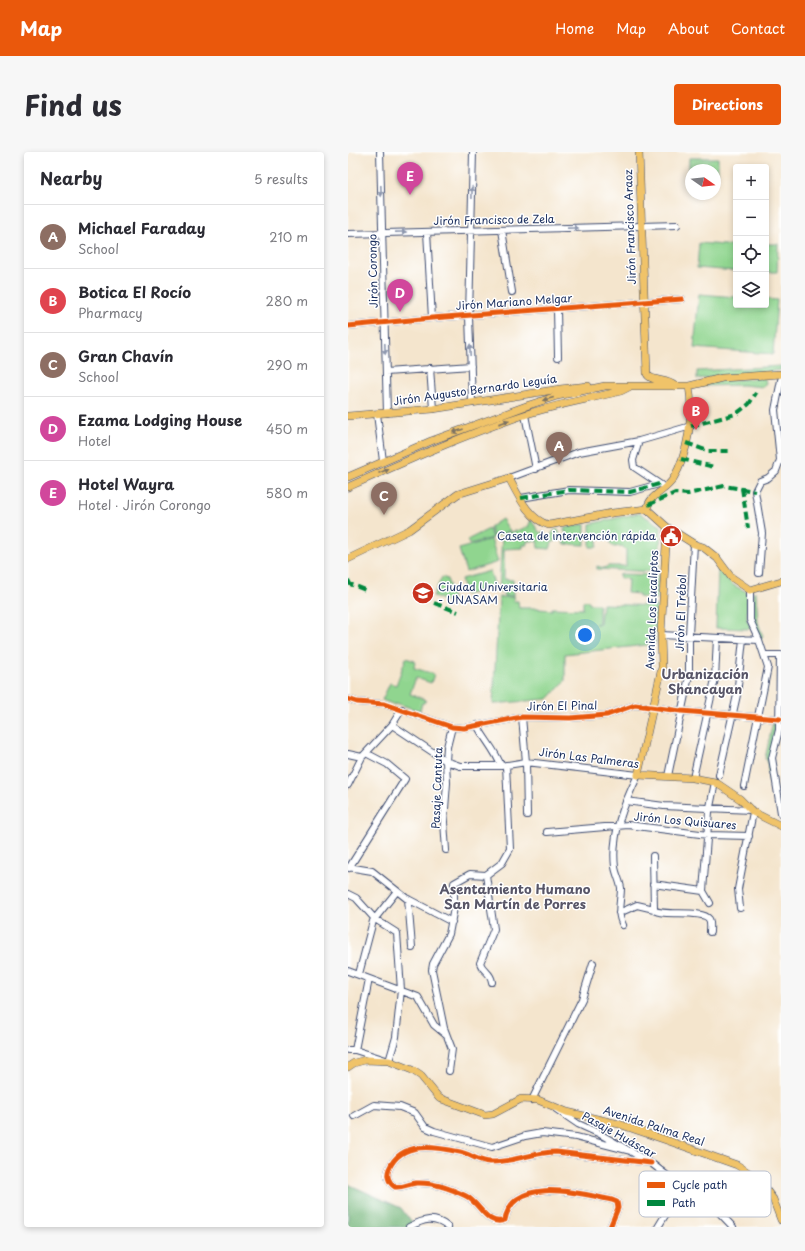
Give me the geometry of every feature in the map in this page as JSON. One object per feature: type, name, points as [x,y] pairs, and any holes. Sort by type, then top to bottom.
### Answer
[{"type":"main road","name":"Jirón Francisco Araoz","points":[[639,152],[647,374],[651,378],[665,380],[672,386]]},
{"type":"main road","points":[[348,478],[383,461],[431,441],[544,399],[605,386],[689,386],[722,378],[781,374]]},
{"type":"main road","name":"Jirón Augusto Bernardo Leguía","points":[[348,416],[388,414],[433,409],[560,388],[605,386]]},
{"type":"main road","points":[[348,487],[426,453],[525,415],[566,403],[618,392],[631,386]]},
{"type":"main road","points":[[644,509],[662,486],[673,480],[683,455],[691,426],[692,400],[689,386]]},
{"type":"main road","points":[[348,559],[409,530],[458,494],[509,478],[520,498],[534,517],[541,523],[549,525],[612,513],[644,509],[667,527],[694,544],[703,547],[717,558],[731,577],[750,590],[781,582]]},
{"type":"main road","name":"Avenida Los Eucaliptos","points":[[638,775],[662,667],[661,635],[667,527]]},
{"type":"main road","name":"Jirón Las Palmeras","points":[[638,775],[693,778],[715,782],[740,799],[752,811],[781,826]]},
{"type":"main road","name":"Avenida Palma Real","points":[[348,1067],[365,1060],[389,1061],[412,1070],[421,1076],[439,1098],[485,1115],[493,1114],[521,1099],[532,1100],[552,1105],[567,1112],[619,1124],[737,1165],[746,1171]]},
{"type":"main road","name":"Avenida Palma Real","points":[[771,1196],[781,1220]]},
{"type":"street","name":"Jirón Corongo","points":[[380,152],[384,323],[388,414]]},
{"type":"street","points":[[472,403],[469,316],[473,152]]},
{"type":"street","name":"Jirón Francisco de Zela","points":[[348,234],[677,225]]},
{"type":"street","points":[[502,230],[512,292]]},
{"type":"street","points":[[427,232],[432,318]]},
{"type":"street","name":"Jirón Mariano Melgar","points":[[348,326],[432,318],[682,299]]},
{"type":"street","points":[[557,309],[558,357]]},
{"type":"street","points":[[386,372],[471,366]]},
{"type":"street","points":[[430,368],[433,409]]},
{"type":"street","points":[[759,573],[762,533],[755,491],[760,481],[768,478],[776,470],[780,460],[780,438],[775,410],[781,380]]},
{"type":"street","points":[[376,414],[383,461]]},
{"type":"street","points":[[525,415],[536,469]]},
{"type":"street","points":[[509,478],[580,452],[639,441],[691,426]]},
{"type":"street","points":[[639,441],[633,460],[634,467],[662,486]]},
{"type":"street","points":[[520,498],[568,490],[630,492],[662,486]]},
{"type":"street","name":"Jirón El Trébol","points":[[668,776],[689,676],[689,635],[694,544]]},
{"type":"street","points":[[744,786],[768,667],[759,640],[750,620],[750,590]]},
{"type":"street","points":[[661,635],[689,635],[759,640]]},
{"type":"street","points":[[693,778],[715,679],[717,638]]},
{"type":"street","points":[[719,776],[733,716],[742,639]]},
{"type":"street","points":[[764,655],[781,655],[780,730],[772,758],[781,812]]},
{"type":"street","name":"Jirón El Pinal","points":[[348,699],[357,702],[384,704],[452,727],[464,728],[522,717],[577,717],[607,715],[634,705],[733,716],[780,719]]},
{"type":"street","points":[[348,785],[364,755],[392,725],[402,709]]},
{"type":"street","points":[[522,717],[526,762],[527,815]]},
{"type":"street","name":"Jirón Las Palmeras","points":[[392,725],[446,761],[460,766],[503,765],[526,762],[638,775]]},
{"type":"street","points":[[450,1071],[453,1054],[446,1035],[432,964],[449,934],[454,908],[454,883],[470,874],[486,876],[502,863],[510,849],[503,765],[482,735],[477,725]]},
{"type":"street","name":"Pasaje Cantuta","points":[[446,850],[444,822],[447,783],[446,761],[447,747],[452,727]]},
{"type":"street","points":[[348,754],[364,755],[387,764],[405,779],[348,868],[372,871],[408,899],[452,922]]},
{"type":"street","name":"Avenida Los Eucaliptos","points":[[623,925],[619,913],[621,887],[615,868],[614,852],[617,827],[626,801],[638,775]]},
{"type":"street","points":[[710,903],[703,891],[710,808],[715,782]]},
{"type":"street","points":[[626,801],[664,806],[752,811],[749,836],[738,889],[740,908]]},
{"type":"street","name":"Jirón Los Quisuares","points":[[547,832],[561,832],[593,827],[617,827],[628,825],[708,835],[749,836]]},
{"type":"street","points":[[653,856],[654,909]]},
{"type":"street","points":[[486,876],[494,929],[480,963],[481,966],[490,974],[492,982]]},
{"type":"street","points":[[653,884],[703,891]]},
{"type":"street","points":[[359,974],[370,928],[375,919],[397,891]]},
{"type":"street","points":[[348,894],[356,898],[375,919],[397,933],[401,990],[396,1037],[389,1061],[355,1050],[348,1050]]},
{"type":"street","points":[[408,899],[412,947]]},
{"type":"street","points":[[619,913],[637,905],[654,909],[661,913],[681,912],[706,917],[709,921],[710,932]]},
{"type":"street","points":[[532,1100],[582,999],[593,963]]},
{"type":"street","points":[[348,971],[418,997],[434,1025],[446,1035]]},
{"type":"street","points":[[355,1050],[369,979]]},
{"type":"street","points":[[354,1116],[374,1105],[400,1107],[415,1113],[425,1127],[434,1131],[492,1147],[525,1136],[542,1133],[576,1137],[631,1151]]},
{"type":"street","name":"Pasaje Huáscar","points":[[552,1105],[578,1124],[631,1151],[661,1171]]},
{"type":"street","points":[[505,1220],[500,1222],[490,1220],[475,1202],[440,1185],[415,1183],[400,1188],[395,1187],[388,1179],[388,1171],[399,1155],[420,1146],[461,1152],[478,1160],[489,1162],[549,1152],[598,1156],[651,1163]]},
{"type":"street","points":[[508,1227],[505,1220],[508,1211],[522,1196],[534,1191],[561,1190],[605,1198],[617,1202],[618,1208],[610,1227]]},
{"type":"street","points":[[658,1227],[664,1217]]},
{"type":"street","name":"Pasaje Huáscar","points":[[724,1217],[733,1227]]},
{"type":"street","points":[[409,1227],[428,1219],[435,1219],[448,1227]]},
{"type":"green space","points":[[689,158],[718,158],[718,164],[689,164]]},
{"type":"green space","points":[[699,243],[733,246],[733,271],[697,268]]},
{"type":"green space","points":[[769,244],[778,244],[777,272],[769,272]]},
{"type":"green space","points":[[699,294],[733,297],[733,308],[769,308],[769,299],[777,300],[773,354],[694,348]]},
{"type":"green space","points":[[781,366],[781,370],[697,379],[697,371]]},
{"type":"green space","points":[[765,378],[766,383],[763,387],[743,385],[702,386],[713,381]]},
{"type":"green space","points":[[639,513],[661,526],[659,567],[656,567],[656,572],[597,569],[597,566],[604,568],[608,566],[626,566],[626,550],[622,546],[614,547],[610,544],[611,538],[607,536],[605,539],[598,537],[597,547],[590,547],[590,524]]},
{"type":"green space","points":[[502,519],[510,531],[493,537],[490,527]]},
{"type":"green space","points":[[531,520],[540,533],[544,532],[545,539],[551,539],[552,533],[557,529],[560,537],[552,543],[550,549],[538,548],[537,541],[527,541],[527,545],[523,545],[523,548],[504,549],[504,579],[513,580],[513,596],[504,596],[503,592],[499,591],[502,535],[528,527]]},
{"type":"green space","points":[[585,524],[585,545],[563,544],[566,531],[564,531],[564,528]]},
{"type":"green space","points":[[489,529],[492,538],[470,544],[467,540]]},
{"type":"green space","points":[[491,539],[498,562],[466,572],[459,549]]},
{"type":"green space","points":[[718,568],[733,585],[747,592],[747,620],[751,627],[749,629],[716,628]]},
{"type":"green space","points":[[490,571],[495,587],[465,595],[461,579]]},
{"type":"green space","points":[[620,574],[658,575],[657,599],[639,597],[639,594],[627,593],[628,579],[620,578]]},
{"type":"green space","points":[[442,577],[447,579],[454,605],[433,596]]},
{"type":"green space","points":[[753,592],[756,592],[758,622],[763,637],[761,639],[753,622]]},
{"type":"green space","points":[[499,597],[514,597],[513,601],[518,601],[519,608],[539,608],[552,610],[552,608],[583,609],[583,601],[589,601],[589,604],[599,604],[599,623],[595,624],[600,624],[602,604],[656,606],[655,644],[565,654],[565,681],[548,699],[493,704]]},
{"type":"green space","points":[[406,658],[415,661],[414,668],[434,674],[431,683],[416,678],[410,694],[426,700],[422,703],[420,711],[382,700],[390,683],[396,685]]},
{"type":"green space","points":[[773,722],[776,723],[770,757],[771,779],[769,781],[767,759],[765,759]]},
{"type":"green space","points":[[348,1184],[401,1208],[415,1227],[348,1227]]},
{"type":"marked path","points":[[691,426],[736,414],[749,404],[756,393]]},
{"type":"marked path","points":[[686,443],[708,451],[732,451]]},
{"type":"marked path","points":[[681,459],[714,467]]},
{"type":"marked path","points":[[521,498],[569,490],[630,492],[659,484]]},
{"type":"marked path","points":[[648,505],[675,493],[688,494],[724,486],[755,491]]},
{"type":"marked path","points":[[742,488],[748,528]]},
{"type":"marked path","points":[[348,580],[350,584],[368,591]]},
{"type":"marked path","points":[[434,603],[458,612]]},
{"type":"cycle path","points":[[348,326],[432,318],[682,299]]},
{"type":"cycle path","points":[[348,699],[357,702],[384,704],[452,727],[464,728],[522,717],[570,718],[607,715],[635,705],[681,711],[780,719]]},
{"type":"cycle path","points":[[610,1227],[618,1208],[617,1202],[612,1200],[584,1194],[551,1190],[535,1192],[521,1197],[511,1206],[505,1220],[499,1221],[488,1217],[471,1199],[448,1188],[423,1183],[395,1187],[389,1179],[388,1172],[395,1160],[402,1153],[420,1148],[440,1148],[460,1152],[489,1162],[506,1161],[547,1152],[556,1152],[651,1163]]},
{"type":"place","name":"Hotel Wayra","points":[[410,195]]},
{"type":"place","name":"Ezama Lodging House","points":[[400,312]]},
{"type":"place","name":"Botica El Rocío","points":[[696,430]]},
{"type":"place","name":"Michael Faraday","points":[[559,465]]},
{"type":"place","name":"Gran Chavín","points":[[384,515]]},
{"type":"place","name":"Caseta de intervención rápida","points":[[671,536]]},
{"type":"place","name":"Ciudad Universitaria - UNASAM","points":[[423,593]]},
{"type":"district","name":"Urbanización Shancayan","points":[[705,682]]},
{"type":"district","name":"Asentamiento Humano San Martín de Porres","points":[[515,896]]}]
